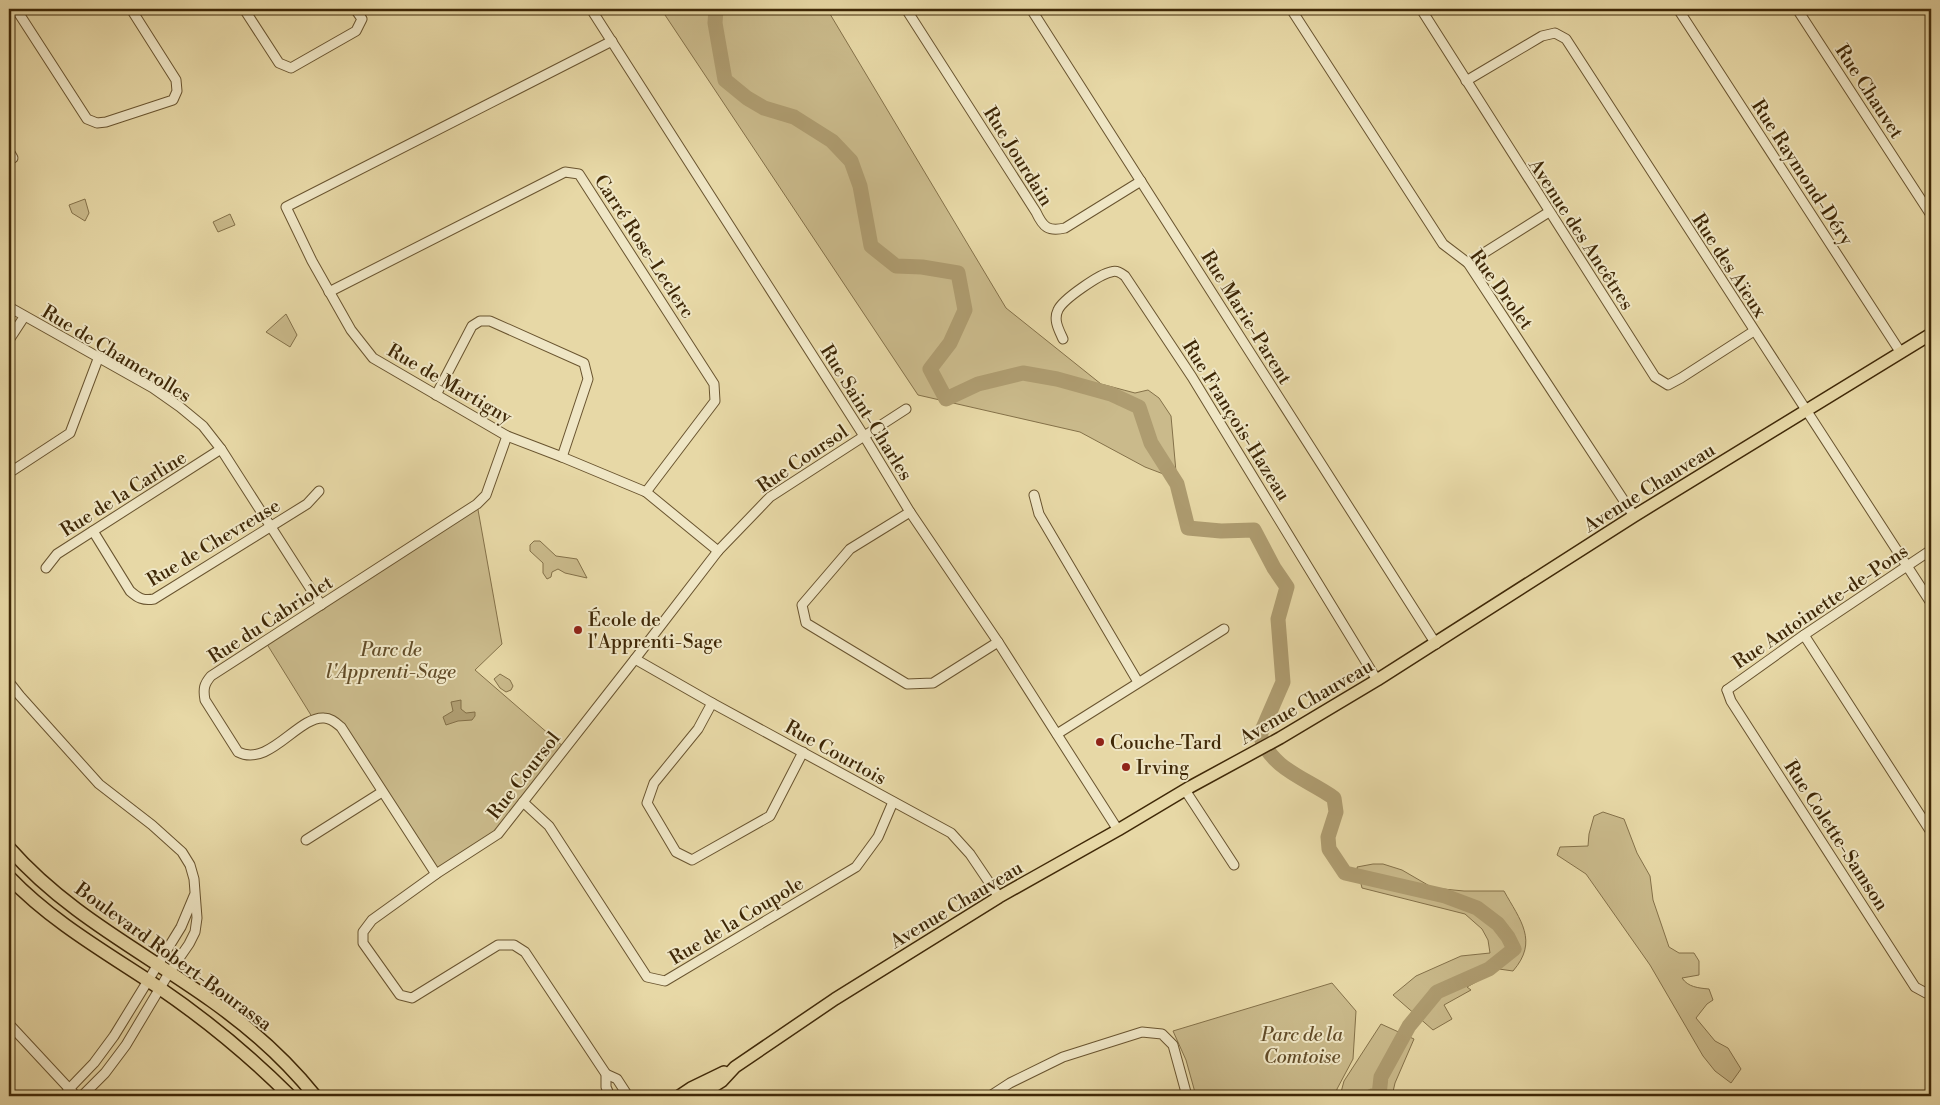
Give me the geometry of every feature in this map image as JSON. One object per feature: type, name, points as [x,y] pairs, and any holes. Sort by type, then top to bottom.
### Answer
[{"type":"highway","name":"Boulevard Robert-Bourassa","points":[[9,848],[65,902],[102,930],[212,1002],[272,1050],[315,1096]]},
{"type":"highway","name":"Boulevard Robert-Bourassa","points":[[9,877],[60,922],[160,988],[261,1068],[290,1096]]},
{"type":"main road","name":"Avenue Chauveau","points":[[698,1096],[722,1081],[735,1067],[835,999],[999,897],[1185,790],[1280,738],[1377,680],[1634,516],[1931,334]]},
{"type":"main road","points":[[678,1096],[735,1067]]},
{"type":"street","points":[[16,9],[87,119],[97,123],[106,122],[173,100],[177,91],[176,80],[131,9]]},
{"type":"street","points":[[244,9],[279,62],[291,68],[356,31],[362,19],[355,9]]},
{"type":"street","name":"Rue Saint-Charles","points":[[591,9],[864,436],[910,512],[998,642],[1118,830]]},
{"type":"street","name":"Rue Jourdain","points":[[906,9],[1036,212],[1041,224],[1047,229],[1065,228],[1142,181]]},
{"type":"street","name":"Rue Marie-Parent","points":[[1031,9],[1436,644]]},
{"type":"street","name":"Rue Drolet","points":[[1291,9],[1443,244],[1468,263],[1634,516]]},
{"type":"street","name":"Avenue des Ancêtres","points":[[1421,9],[1655,377],[1668,385],[1682,378],[1754,331]]},
{"type":"street","name":"Rue Raymond-Déry","points":[[1678,9],[1901,353]]},
{"type":"street","name":"Rue Chauvet","points":[[1797,9],[1931,215]]},
{"type":"street","name":"Rue des Aïeux","points":[[1466,81],[1542,36],[1555,33],[1566,39],[1931,603]]},
{"type":"street","name":"Rue de Martigny","points":[[612,41],[286,207],[312,261],[351,330],[374,358],[507,436],[646,492],[718,551]]},
{"type":"street","name":"Carré Rose-Leclerc","points":[[329,292],[565,172],[579,174],[714,384],[716,401],[646,492]]},
{"type":"street","points":[[1468,263],[1549,212]]},
{"type":"street","name":"Rue François-Hazeau","points":[[1063,339],[1057,326],[1056,318],[1058,309],[1067,299],[1105,274],[1113,271],[1120,272],[1125,276],[1192,378],[1377,680]]},
{"type":"street","name":"Rue de Chamerolles","points":[[9,307],[153,388],[203,426],[222,449],[321,605]]},
{"type":"street","points":[[9,340],[24,316]]},
{"type":"street","points":[[436,395],[472,326],[480,320],[490,321],[584,363],[588,379],[562,457]]},
{"type":"street","points":[[9,473],[70,432],[98,358]]},
{"type":"street","name":"Rue Coursol","points":[[628,1096],[617,1079],[606,1074],[524,952],[514,944],[498,944],[412,998],[400,994],[390,983],[363,943],[363,932],[372,920],[436,874],[498,834],[718,551],[770,497],[906,409]]},
{"type":"street","name":"Rue du Cabriolet","points":[[436,874],[341,727],[332,720],[323,717],[314,720],[255,756],[245,755],[238,752],[205,700],[203,690],[205,682],[211,676],[477,504],[486,495],[507,436]]},
{"type":"street","name":"Rue de la Carline","points":[[46,568],[57,554],[222,449]]},
{"type":"street","name":"Rue de Chevreuse","points":[[93,531],[130,590],[145,601],[154,600],[307,504],[319,491]]},
{"type":"street","points":[[1034,495],[1039,514],[1138,682]]},
{"type":"street","points":[[910,512],[850,549],[802,605],[806,623],[907,684],[933,683],[998,642]]},
{"type":"street","name":"Rue Antoinette-de-Pons","points":[[1727,690],[1804,635],[1931,550]]},
{"type":"street","points":[[1057,734],[1224,629]]},
{"type":"street","points":[[1804,635],[1931,832]]},
{"type":"street","name":"Rue Courtois","points":[[635,660],[712,704],[951,833],[970,854],[999,897]]},
{"type":"street","points":[[9,682],[99,784],[152,825],[182,852],[190,865],[194,879],[197,918],[195,932],[189,944],[169,973],[126,1046],[105,1073],[82,1096]]},
{"type":"street","name":"Rue Colette-Samson","points":[[1727,690],[1731,701],[1915,987],[1929,993]]},
{"type":"street","points":[[712,704],[698,729],[654,783],[647,803],[676,852],[692,860],[770,816],[803,752]]},
{"type":"street","points":[[1185,790],[1234,865]]},
{"type":"street","points":[[306,840],[382,792]]},
{"type":"street","name":"Rue de la Coupole","points":[[523,802],[549,826],[647,977],[665,982],[856,867],[878,837],[893,802]]},
{"type":"street","points":[[67,1092],[94,1063],[114,1036],[181,927],[195,893]]},
{"type":"street","points":[[9,1024],[67,1092],[76,1096]]},
{"type":"street","points":[[990,1096],[1010,1083],[1063,1057],[1142,1032],[1162,1034],[1173,1045],[1187,1096]]},
{"type":"street","name":"Rue Coursol","points":[[606,1074],[606,1087],[610,1096]]},
{"type":"green space","points":[[667,9],[827,9],[1006,308],[1101,384],[1135,393],[1148,390],[1159,398],[1171,416],[1177,483],[1166,475],[1145,467],[1080,432],[918,395],[665,15]]},
{"type":"green space","points":[[85,199],[89,213],[85,221],[72,213],[69,205]]},
{"type":"green space","points":[[230,214],[235,225],[218,232],[213,222]]},
{"type":"green space","points":[[286,314],[297,335],[290,347],[266,332]]},
{"type":"green space","name":"Parc de l'Apprenti-Sage","points":[[477,504],[502,644],[475,670],[565,748],[498,834],[436,874],[332,720],[314,720],[265,641]]},
{"type":"green space","points":[[534,541],[540,541],[556,556],[577,559],[587,578],[565,573],[558,569],[552,572],[551,577],[547,579],[543,573],[543,563],[530,551],[530,545]]},
{"type":"green space","points":[[500,674],[510,680],[513,686],[511,690],[506,692],[500,688],[494,679]]},
{"type":"green space","points":[[1603,812],[1624,819],[1637,853],[1650,876],[1653,900],[1669,947],[1679,953],[1694,953],[1699,961],[1699,975],[1682,978],[1690,985],[1709,989],[1713,1000],[1707,1004],[1696,1018],[1715,1041],[1728,1048],[1741,1069],[1731,1083],[1715,1071],[1703,1056],[1650,965],[1586,874],[1557,855],[1560,847],[1588,846],[1594,816]]},
{"type":"green space","points":[[1383,864],[1402,870],[1433,888],[1464,891],[1504,891],[1521,921],[1526,940],[1525,950],[1513,971],[1499,969],[1467,987],[1471,990],[1444,1005],[1452,1019],[1433,1030],[1393,995],[1416,976],[1461,956],[1490,953],[1488,940],[1482,929],[1465,914],[1362,888],[1357,867]]},
{"type":"green space","name":"Parc de la Comtoise","points":[[1332,983],[1356,1011],[1353,1059],[1337,1089],[1336,1096],[1196,1096],[1186,1060],[1173,1031]]},
{"type":"green space","points":[[1381,1024],[1414,1039],[1395,1083],[1392,1096],[1340,1096],[1344,1081]]},
{"type":"shaded area","points":[[461,700],[461,709],[466,713],[475,712],[475,716],[472,720],[458,721],[446,725],[443,717],[453,711],[451,702]]},
{"type":"waterway","points":[[716,9],[715,23],[725,80],[747,98],[764,108],[794,117],[832,141],[851,161],[860,186],[871,246],[896,266],[922,267],[958,273],[965,310],[950,343],[930,369],[946,399],[978,384],[1023,373],[1057,379],[1111,394],[1139,407],[1151,443],[1177,484],[1188,528],[1221,531],[1254,530],[1274,568],[1287,587],[1278,619],[1283,682],[1260,735],[1265,747],[1281,765],[1334,798],[1336,812],[1328,837],[1329,849],[1345,873],[1445,896],[1477,908],[1498,924],[1508,937],[1514,949],[1489,969],[1437,992],[1409,1026],[1381,1077],[1379,1095],[1372,1096]]},
{"type":"place","name":"École de l'Apprenti-Sage","points":[[578,630]]},
{"type":"place","name":"Couche-Tard","points":[[1100,742]]},
{"type":"place","name":"Irving","points":[[1126,767]]}]
